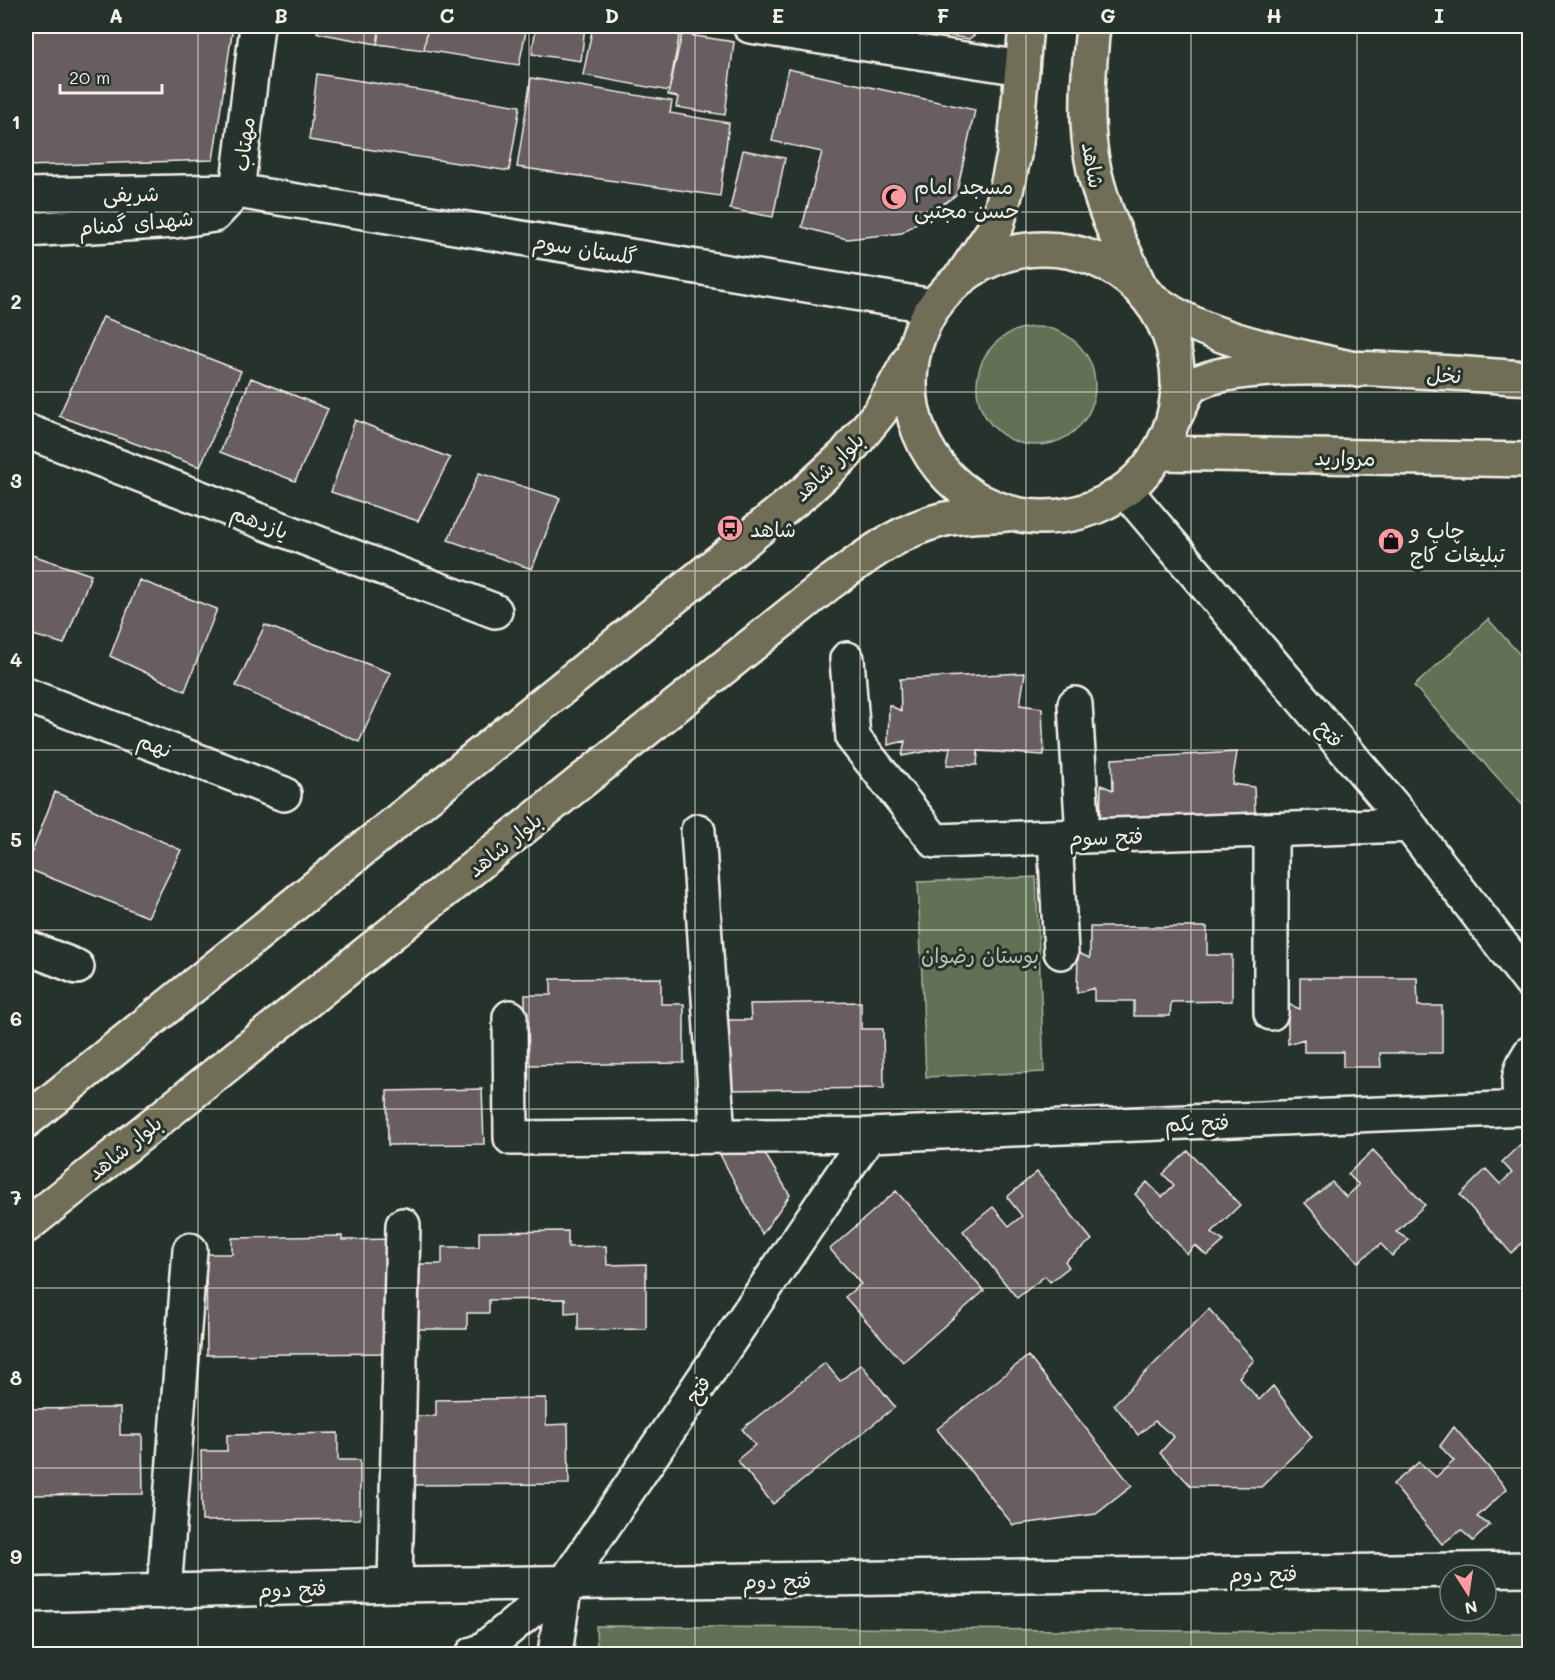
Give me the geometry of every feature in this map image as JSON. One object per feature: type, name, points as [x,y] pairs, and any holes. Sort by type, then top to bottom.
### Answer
[{"type":"main road","points":[[1026,26],[1014,155],[997,225],[964,275],[933,306],[915,340],[910,359],[909,399],[919,437],[941,471],[970,497],[1007,514],[1048,518],[1089,511],[1126,491],[1145,473],[1160,453],[1176,415],[1191,388],[1217,375],[1261,368],[1358,370]]},
{"type":"main road","name":"شاهد","points":[[1093,26],[1087,89],[1087,123],[1094,175],[1109,223],[1146,295]]},
{"type":"main road","points":[[964,275],[995,258],[1030,249],[1065,250],[1099,260],[1129,278],[1146,295],[1169,331],[1179,372],[1176,415]]},
{"type":"main road","points":[[1146,295],[1194,324],[1223,335],[1358,370]]},
{"type":"main road","name":"بلوار شاهد","points":[[26,1121],[806,491],[845,455],[880,412],[910,359]]},
{"type":"main road","name":"نخل","points":[[1358,370],[1530,378]]},
{"type":"main road","name":"مروارید","points":[[1160,453],[1530,460]]},
{"type":"main road","name":"بلوار شاهد","points":[[26,1226],[819,591],[879,547],[915,528],[944,519],[1007,514]]},
{"type":"street","name":"مهتاب","points":[[237,191],[257,26]]},
{"type":"street","points":[[750,26],[1022,68]]},
{"type":"street","name":"شریفی","points":[[26,195],[237,191]]},
{"type":"street","name":"شهدای گمنام","points":[[26,230],[175,221],[214,215],[237,191]]},
{"type":"street","name":"گلستان سوم","points":[[237,191],[933,306]]},
{"type":"street","name":"یازدهم","points":[[26,430],[495,611]]},
{"type":"street","name":"فتح","points":[[1126,491],[1409,825],[1530,982]]},
{"type":"street","name":"فتح سوم","points":[[847,659],[853,738],[935,841],[1409,825]]},
{"type":"street","name":"نهم","points":[[26,695],[284,794]]},
{"type":"street","points":[[1061,952],[1076,704]]},
{"type":"street","points":[[1271,830],[1271,1013]]},
{"type":"street","points":[[698,831],[718,1136]]},
{"type":"street","points":[[26,947],[77,967]]},
{"type":"street","name":"فتح یکم","points":[[510,1017],[511,1138],[869,1135],[1528,1110]]},
{"type":"street","points":[[1528,1110],[1520,1095],[1519,1080],[1522,1065],[1530,1053]]},
{"type":"street","name":"فتح","points":[[555,1654],[565,1583],[869,1135]]},
{"type":"street","points":[[395,1585],[403,1225]]},
{"type":"street","points":[[164,1592],[190,1250]]},
{"type":"street","name":"فتح دوم","points":[[26,1595],[395,1585],[1530,1569]]},
{"type":"street","points":[[473,1654],[481,1651],[565,1583]]},
{"type":"green space","points":[[1036,327],[1059,331],[1078,344],[1091,363],[1095,386],[1091,409],[1078,428],[1059,441],[1036,445],[1013,441],[994,428],[981,409],[977,386],[981,363],[994,344],[1013,331]]},
{"type":"green space","points":[[1488,619],[1529,665],[1529,812],[1414,686]]},
{"type":"green space","name":"بوستان رضوان","points":[[1036,877],[1044,1072],[926,1077],[918,882]]},
{"type":"green space","points":[[596,1626],[1529,1634],[1530,1654],[597,1654]]},
{"type":"building","points":[[26,26],[233,26],[213,160],[26,166]]},
{"type":"building","points":[[319,26],[380,26],[377,44],[317,33]]},
{"type":"building","points":[[380,26],[428,26],[424,50],[377,44]]},
{"type":"building","points":[[428,26],[527,26],[519,65],[424,50]]},
{"type":"building","points":[[536,26],[585,26],[581,61],[532,54]]},
{"type":"building","points":[[593,26],[681,26],[669,91],[583,75]]},
{"type":"building","points":[[909,26],[941,26],[941,33],[908,28]]},
{"type":"building","points":[[942,26],[986,26],[969,39],[940,34]]},
{"type":"building","points":[[682,34],[734,42],[725,115],[676,107],[678,97],[668,95]]},
{"type":"building","points":[[788,69],[975,110],[956,195],[902,233],[847,239],[802,227],[822,152],[772,141]]},
{"type":"building","points":[[317,74],[520,106],[509,171],[309,140]]},
{"type":"building","points":[[531,78],[672,101],[670,113],[729,123],[720,196],[517,167]]},
{"type":"building","points":[[743,150],[785,158],[773,217],[730,209]]},
{"type":"building","points":[[103,317],[241,371],[200,467],[59,416]]},
{"type":"building","points":[[251,378],[328,409],[295,481],[220,452]]},
{"type":"building","points":[[355,420],[450,458],[418,521],[331,492]]},
{"type":"building","points":[[479,473],[560,498],[532,569],[448,540]]},
{"type":"building","points":[[26,553],[91,575],[64,644],[26,633]]},
{"type":"building","points":[[139,580],[217,609],[185,691],[110,656]]},
{"type":"building","points":[[265,625],[391,673],[359,742],[236,686]]},
{"type":"building","points":[[1025,673],[1020,705],[1042,708],[1044,755],[978,751],[977,765],[947,765],[950,747],[902,756],[905,741],[888,745],[889,705],[901,711],[900,679]]},
{"type":"building","points":[[1237,752],[1232,784],[1254,787],[1256,834],[1100,825],[1101,785],[1113,790],[1112,759]]},
{"type":"building","points":[[55,792],[181,850],[148,917],[26,868]]},
{"type":"building","points":[[1090,927],[1207,927],[1207,955],[1232,955],[1232,1001],[1171,1002],[1170,1016],[1134,1016],[1134,1001],[1094,1001],[1094,988],[1077,993],[1078,953],[1090,958]]},
{"type":"building","points":[[661,978],[661,1004],[684,1004],[684,1063],[526,1065],[525,995],[551,995],[551,979]]},
{"type":"building","points":[[1300,978],[1417,978],[1418,1006],[1442,1006],[1442,1053],[1380,1053],[1381,1067],[1343,1067],[1343,1052],[1304,1052],[1304,1039],[1288,1044],[1288,1004],[1300,1009]]},
{"type":"building","points":[[861,1002],[861,1029],[883,1029],[884,1088],[726,1090],[725,1020],[751,1020],[750,1004]]},
{"type":"building","points":[[482,1089],[484,1144],[388,1145],[387,1091]]},
{"type":"building","points":[[1527,1138],[1530,1141],[1530,1236],[1511,1253],[1460,1195],[1486,1169],[1500,1184],[1512,1173],[1502,1162]]},
{"type":"building","points":[[759,1144],[790,1195],[762,1234],[715,1145]]},
{"type":"building","points":[[1373,1150],[1425,1205],[1396,1232],[1409,1240],[1392,1256],[1381,1244],[1358,1262],[1305,1203],[1332,1182],[1346,1197],[1359,1185],[1348,1174]]},
{"type":"building","points":[[1188,1151],[1240,1205],[1211,1233],[1224,1241],[1207,1256],[1195,1245],[1187,1254],[1135,1194],[1147,1182],[1162,1197],[1174,1185],[1163,1174]]},
{"type":"building","points":[[1037,1172],[1092,1240],[1065,1261],[1069,1267],[1050,1282],[1045,1276],[1017,1298],[963,1231],[993,1207],[1009,1226],[1022,1216],[1007,1197]]},
{"type":"building","points":[[896,1191],[984,1291],[903,1362],[845,1297],[861,1284],[830,1249]]},
{"type":"building","points":[[568,1231],[568,1247],[606,1246],[607,1265],[646,1264],[646,1329],[578,1330],[578,1312],[565,1313],[565,1299],[489,1300],[489,1313],[467,1313],[467,1329],[405,1329],[404,1264],[442,1264],[442,1247],[479,1247],[479,1232]]},
{"type":"building","points":[[342,1236],[342,1240],[393,1239],[394,1353],[207,1355],[206,1254],[232,1254],[232,1238]]},
{"type":"building","points":[[1209,1309],[1254,1360],[1239,1377],[1259,1400],[1273,1386],[1312,1437],[1261,1487],[1191,1486],[1160,1453],[1174,1437],[1155,1421],[1138,1435],[1114,1404]]},
{"type":"building","points":[[1028,1356],[1132,1486],[1096,1514],[1013,1525],[937,1429]]},
{"type":"building","points":[[825,1363],[840,1381],[861,1364],[895,1407],[773,1504],[737,1460],[755,1445],[742,1429]]},
{"type":"building","points":[[546,1398],[546,1425],[568,1424],[569,1484],[411,1485],[410,1416],[436,1416],[436,1400]]},
{"type":"building","points":[[120,1408],[120,1435],[142,1435],[143,1494],[26,1495],[26,1409]]},
{"type":"building","points":[[1454,1427],[1507,1489],[1477,1517],[1490,1525],[1473,1541],[1461,1530],[1442,1544],[1393,1484],[1419,1462],[1436,1477],[1454,1461],[1440,1446]]},
{"type":"building","points":[[338,1433],[338,1460],[360,1460],[360,1519],[202,1521],[201,1451],[227,1451],[227,1435]]},
{"type":"place","name":"مسجد امام حسن مجتبی","points":[[894,197]]},
{"type":"place","name":"شاهد","points":[[730,528]]},
{"type":"place","name":"چاپ و تبلیغات کاج","points":[[1391,541]]}]
